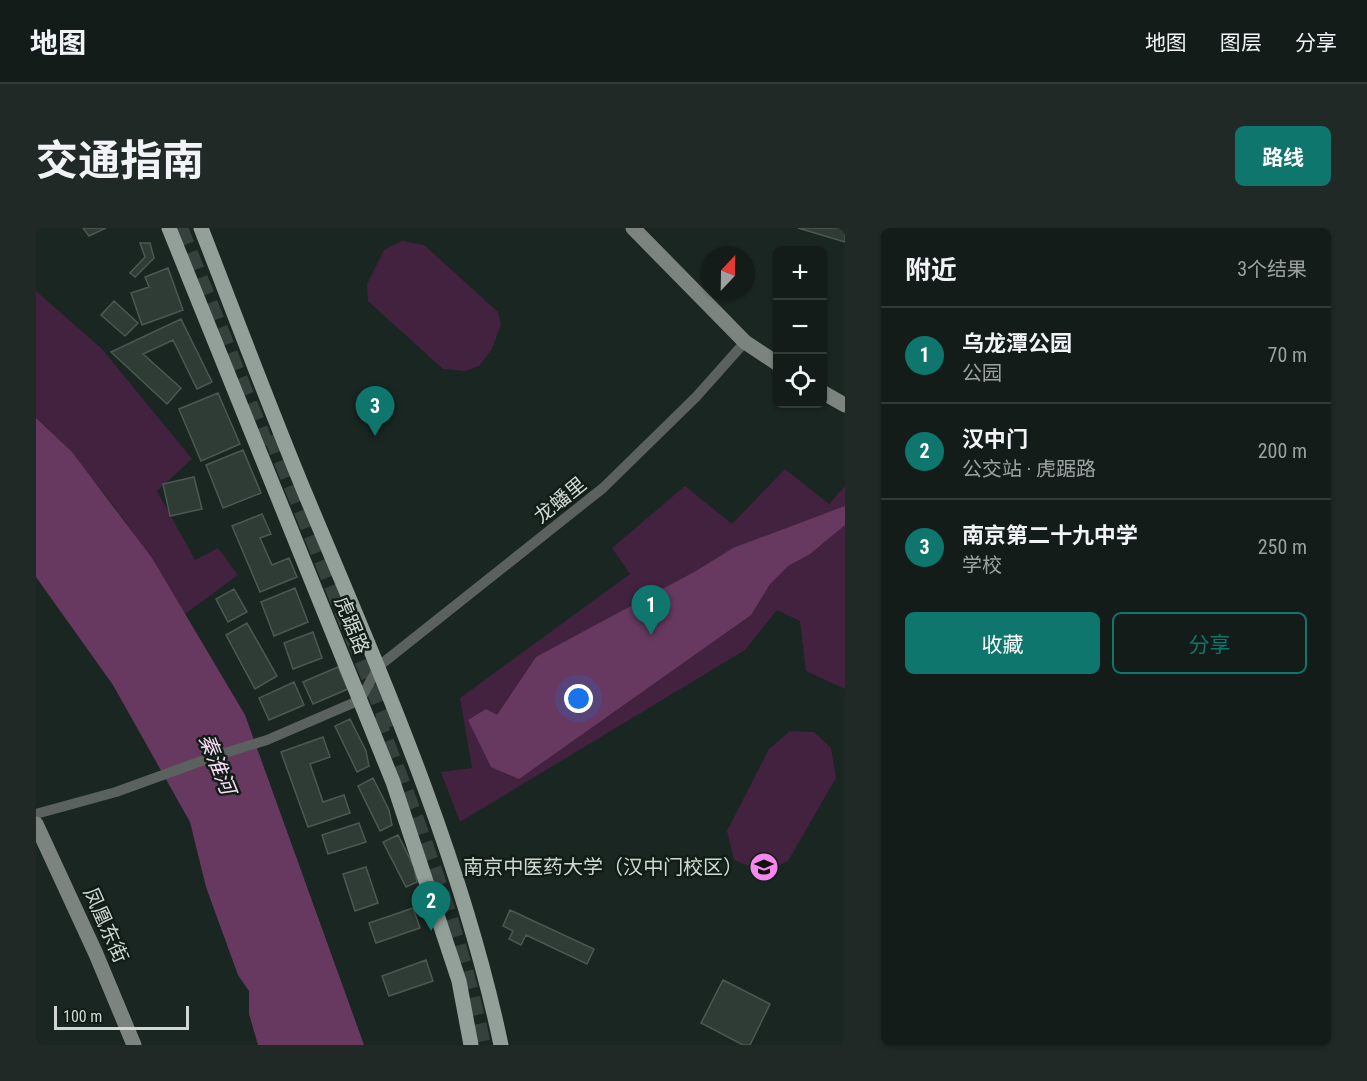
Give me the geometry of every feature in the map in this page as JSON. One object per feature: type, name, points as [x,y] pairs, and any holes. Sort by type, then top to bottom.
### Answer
[{"type":"main road","name":"虎踞路","points":[[169,228],[393,782],[436,905],[459,981],[471,1045]]},
{"type":"main road","name":"虎踞路","points":[[201,228],[306,497],[379,666],[417,764],[485,971],[501,1045]]},
{"type":"street","points":[[633,228],[745,342],[773,361]]},
{"type":"street","name":"龙蟠里","points":[[379,666],[603,488],[696,396],[745,342]]},
{"type":"street","points":[[827,395],[845,405]]},
{"type":"street","points":[[36,814],[116,792],[267,740],[360,700],[379,666]]},
{"type":"street","name":"凤凰东街","points":[[36,824],[96,954],[134,1045]]},
{"type":"shaded area","points":[[402,241],[424,245],[498,312],[501,325],[492,349],[479,366],[465,371],[443,369],[368,301],[367,284],[384,250]]},
{"type":"shaded area","points":[[36,291],[102,349],[192,459],[157,491],[195,560],[218,548],[238,575],[185,614],[152,561],[98,486],[36,418]]},
{"type":"shaded area","points":[[36,418],[72,452],[152,558],[245,715],[364,1045],[258,1045],[249,1014],[249,991],[238,975],[206,887],[190,822],[113,685],[36,577]]},
{"type":"shaded area","points":[[785,469],[829,504],[845,486],[845,689],[806,671],[800,621],[777,610],[745,650],[460,822],[441,772],[472,768],[460,698],[630,574],[612,548],[685,486],[732,524]]},
{"type":"shaded area","points":[[845,506],[845,525],[810,554],[788,566],[770,584],[751,615],[519,779],[491,767],[468,720],[486,709],[497,715],[536,657],[696,571],[733,548]]},
{"type":"shaded area","points":[[790,731],[814,732],[831,748],[836,778],[788,861],[764,872],[734,860],[727,831],[769,749]]},
{"type":"building","points":[[83,228],[106,228],[89,236]]},
{"type":"building","points":[[798,228],[845,228],[845,242]]},
{"type":"building","points":[[798,228],[845,228],[845,242]]},
{"type":"building","points":[[140,243],[150,243],[154,258],[135,277],[130,273],[145,257]]},
{"type":"building","points":[[168,268],[183,310],[142,325],[131,293],[149,287],[145,277]]},
{"type":"building","points":[[114,301],[138,323],[125,336],[101,315]]},
{"type":"building","points":[[181,319],[212,382],[197,389],[173,340],[143,354],[181,388],[167,404],[111,352]]},
{"type":"building","points":[[218,393],[240,444],[201,461],[179,409]]},
{"type":"building","points":[[243,450],[261,493],[223,508],[206,465]]},
{"type":"building","points":[[194,477],[202,509],[170,516],[163,484]]},
{"type":"building","points":[[262,514],[271,534],[260,538],[272,565],[289,558],[297,577],[260,592],[232,526]]},
{"type":"building","points":[[295,588],[308,622],[274,636],[261,602]]},
{"type":"building","points":[[234,589],[247,612],[228,622],[216,599]]},
{"type":"building","points":[[247,623],[277,676],[255,689],[226,635]]},
{"type":"building","points":[[313,632],[322,658],[293,669],[284,643]]},
{"type":"building","points":[[338,667],[348,689],[313,704],[303,682]]},
{"type":"building","points":[[294,682],[304,705],[269,720],[259,698]]},
{"type":"building","points":[[350,719],[366,751],[369,766],[357,772],[335,726]]},
{"type":"building","points":[[323,737],[330,757],[310,764],[323,802],[344,795],[350,813],[308,827],[281,752]]},
{"type":"building","points":[[373,778],[389,810],[392,825],[380,831],[358,786]]},
{"type":"building","points":[[359,823],[366,842],[328,854],[322,835]]},
{"type":"building","points":[[398,835],[414,867],[417,882],[406,887],[383,842]]},
{"type":"building","points":[[366,867],[378,903],[355,911],[343,874]]},
{"type":"building","points":[[413,908],[420,928],[376,943],[369,923]]},
{"type":"building","points":[[510,910],[594,949],[587,964],[526,935],[521,945],[509,939],[513,931],[503,926]]},
{"type":"building","points":[[426,960],[433,981],[389,996],[382,976]]},
{"type":"building","points":[[723,980],[770,1004],[750,1045],[743,1045],[701,1023]]},
{"type":"tunnel","points":[[179,228],[269,455]]},
{"type":"tunnel","points":[[272,435],[391,729]]},
{"type":"tunnel","points":[[375,717],[450,920],[482,1045]]},
{"type":"place","name":"南京第二十九中学","points":[[375,436]]},
{"type":"place","name":"乌龙潭公园","points":[[651,635]]},
{"type":"place","name":"南京中医药大学（汉中门校区）","points":[[764,867]]},
{"type":"place","name":"汉中门","points":[[431,931]]},
{"type":"water label","name":"秦淮河","points":[[217,764]]}]
